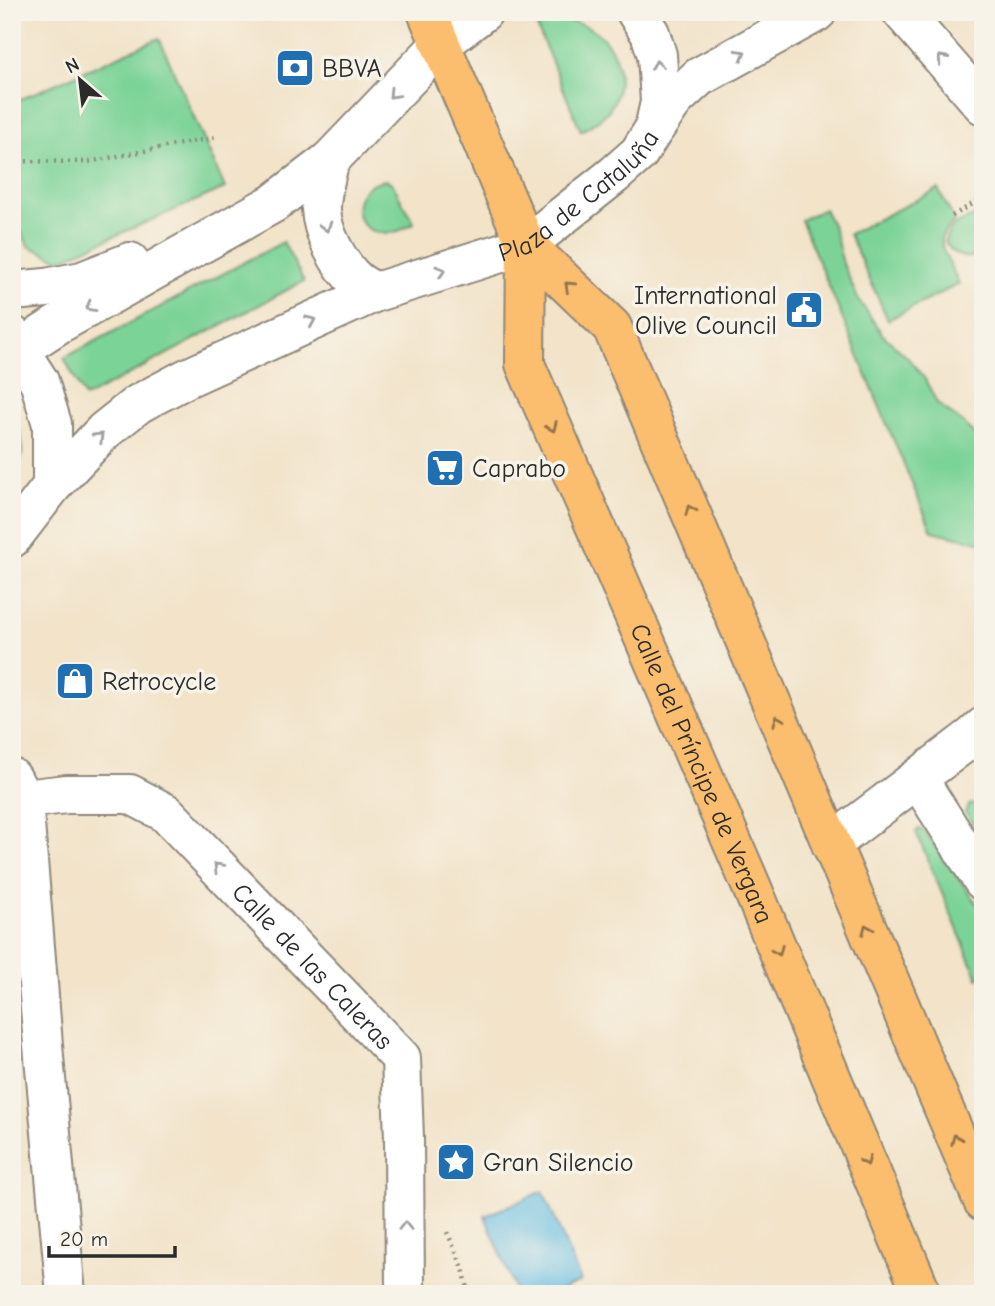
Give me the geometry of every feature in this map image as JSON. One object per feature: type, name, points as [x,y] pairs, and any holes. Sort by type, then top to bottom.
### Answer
[{"type":"main road","name":"Calle del Príncipe de Vergara","points":[[434,29],[526,245],[612,327],[983,1201]]},
{"type":"main road","name":"Calle del Príncipe de Vergara","points":[[526,245],[525,364],[750,883],[922,1294]]},
{"type":"street","points":[[52,486],[51,424],[39,381],[15,346],[274,203],[330,160],[434,29],[483,12]]},
{"type":"street","name":"Plaza de Cataluña","points":[[12,538],[52,486],[104,431],[138,404],[187,377],[376,292],[526,245],[614,175],[639,153],[654,129],[660,102],[657,55],[650,33],[636,12]]},
{"type":"street","points":[[654,129],[674,100],[699,77],[817,12]]},
{"type":"street","points":[[902,12],[983,105]]},
{"type":"street","points":[[330,160],[321,208],[325,229],[333,250],[351,273],[358,281],[376,292]]},
{"type":"street","points":[[12,291],[82,281],[256,212]]},
{"type":"street","points":[[831,844],[918,779],[979,738]]},
{"type":"street","points":[[918,779],[983,881]]},
{"type":"street","points":[[17,789],[66,1294]]},
{"type":"street","name":"Calle de las Caleras","points":[[17,789],[68,794],[130,793],[166,813],[401,1058],[405,1294]]},
{"type":"path","points":[[12,161],[88,162],[216,137]]},
{"type":"path","points":[[952,216],[983,198]]},
{"type":"green space","points":[[555,22],[571,22],[597,33],[607,42],[618,67],[617,94],[611,107],[601,118],[581,131],[537,27]]},
{"type":"green space","points":[[159,38],[225,188],[60,260],[28,246],[12,211],[12,103]]},
{"type":"green space","points":[[386,180],[392,183],[414,223],[397,231],[379,233],[368,229],[361,221],[358,201],[363,191],[372,184]]},
{"type":"green space","points":[[938,189],[955,221],[941,238],[943,250],[959,284],[888,320],[849,234]]},
{"type":"green space","points":[[824,209],[834,229],[843,264],[858,299],[883,335],[907,357],[925,379],[937,403],[983,443],[983,543],[932,531],[801,220]]},
{"type":"green space","points":[[981,215],[983,249],[978,256],[963,257],[951,250],[945,241],[950,230],[959,223]]},
{"type":"green space","points":[[283,242],[304,281],[85,398],[64,358]]},
{"type":"green space","points":[[12,417],[20,433],[22,456],[12,480]]},
{"type":"green space","points":[[970,804],[983,807],[983,839],[965,812]]},
{"type":"green space","points":[[919,829],[924,831],[983,912],[983,974],[978,978],[916,832]]},
{"type":"water","points":[[543,1191],[581,1281],[550,1294],[517,1294],[485,1216]]},
{"type":"place","name":"BBVA","points":[[295,68]]},
{"type":"place","name":"International Olive Council","points":[[804,310]]},
{"type":"place","name":"Caprabo","points":[[445,468]]},
{"type":"place","name":"Retrocycle","points":[[75,681]]},
{"type":"place","name":"Gran Silencio","points":[[456,1162]]}]
